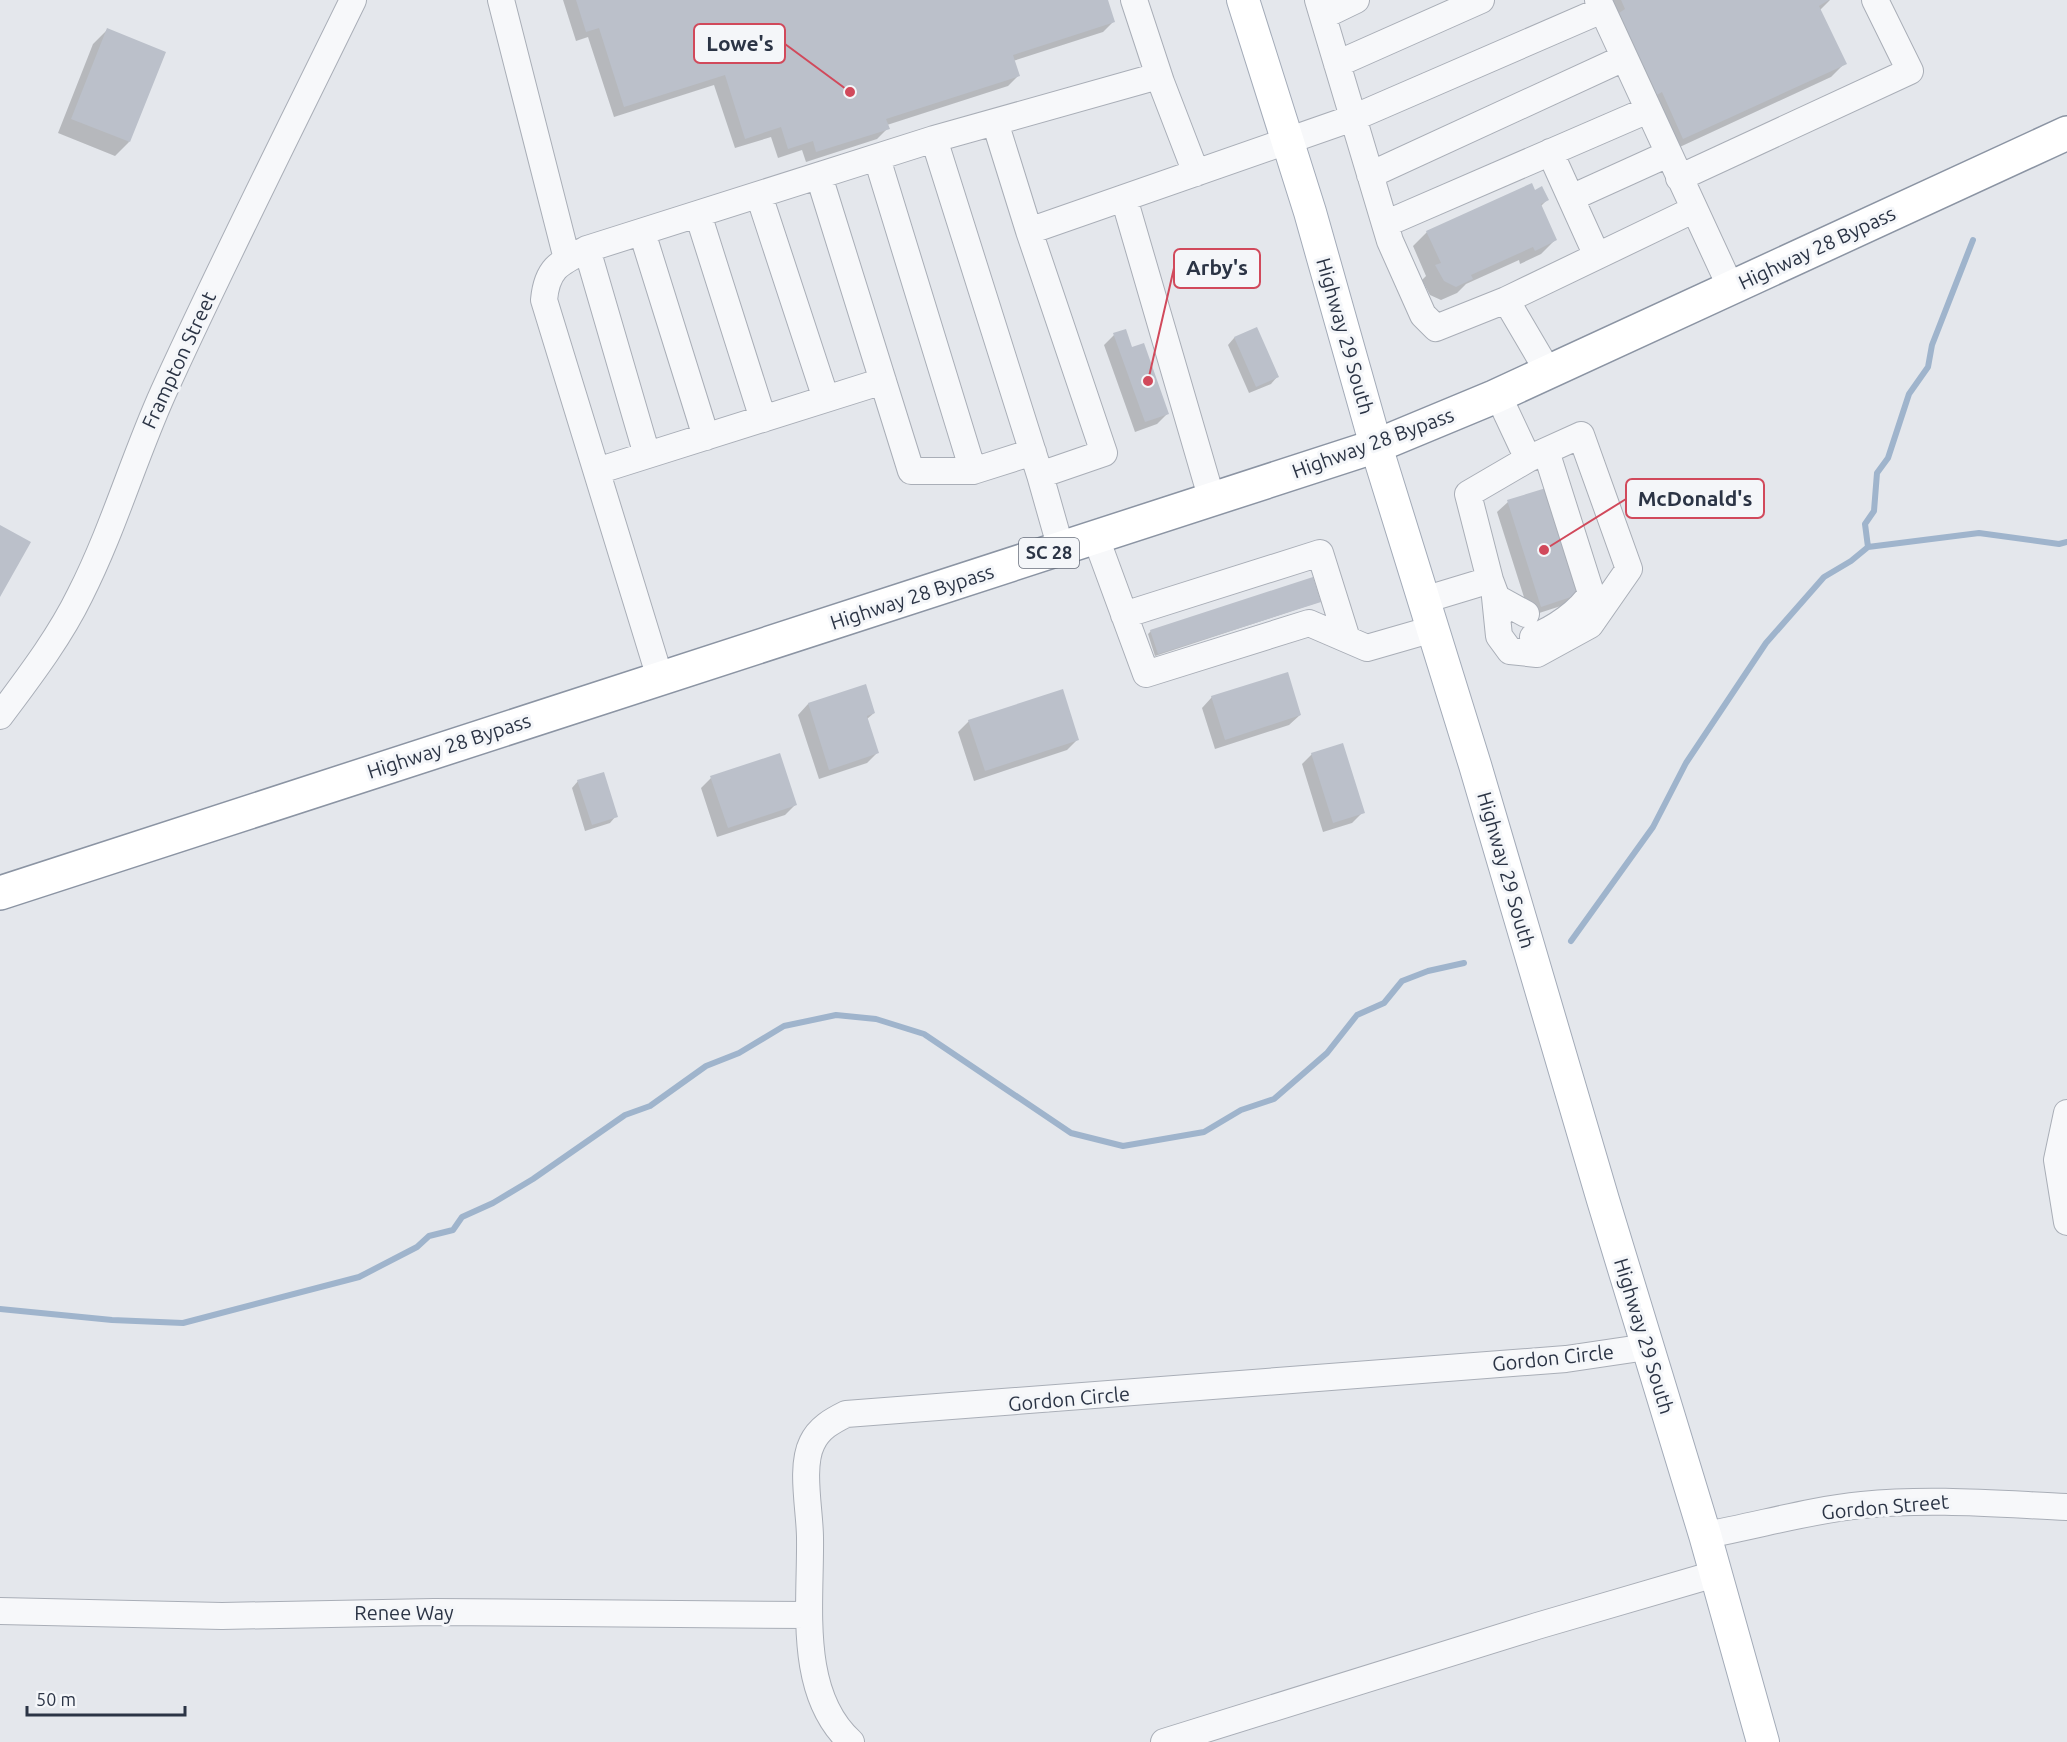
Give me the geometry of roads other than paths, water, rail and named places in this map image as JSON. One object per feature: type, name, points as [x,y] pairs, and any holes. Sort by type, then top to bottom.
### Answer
[{"type":"highway","name":"Highway 28 Bypass","points":[[0,893],[1376,446],[1549,373],[2067,133]]},
{"type":"main road","name":"Highway 29 South","points":[[1243,0],[1288,142],[1376,446],[1705,1535],[1763,1742]]},
{"type":"street","name":"Frampton Street","points":[[0,716],[45,655],[80,597],[109,534],[145,432],[196,321],[352,0]]},
{"type":"street","points":[[501,0],[577,254],[647,455]]},
{"type":"street","points":[[1134,0],[1161,82],[1196,173]]},
{"type":"street","points":[[1356,0],[1320,8],[1385,224],[1423,315],[1436,328],[1506,300],[1693,210]]},
{"type":"street","points":[[1337,64],[1481,0]]},
{"type":"street","points":[[1678,178],[1910,71],[1875,0]]},
{"type":"street","points":[[1029,231],[1353,118],[1600,5],[1678,178],[1731,288]]},
{"type":"street","points":[[1370,175],[1624,58]]},
{"type":"street","points":[[660,678],[544,300],[546,281],[559,263],[577,254],[642,232],[934,139],[1151,78],[1161,82]]},
{"type":"street","points":[[1385,224],[1648,110]]},
{"type":"street","points":[[819,176],[911,471],[973,471],[1104,453],[995,122]]},
{"type":"street","points":[[934,139],[1061,549]]},
{"type":"street","points":[[1550,152],[1597,256]]},
{"type":"street","points":[[1571,198],[1668,154]]},
{"type":"street","points":[[877,158],[973,471]]},
{"type":"street","points":[[759,195],[826,399]]},
{"type":"street","points":[[1124,198],[1212,500]]},
{"type":"street","points":[[698,214],[763,419]]},
{"type":"street","points":[[642,232],[706,437]]},
{"type":"street","points":[[1506,300],[1549,373]]},
{"type":"street","points":[[597,471],[883,381]]},
{"type":"street","points":[[1493,588],[1535,625],[1583,607],[1591,593],[1537,455],[1498,395]]},
{"type":"street","points":[[1581,435],[1629,569],[1590,625],[1537,654],[1510,651],[1499,636],[1493,588],[1468,494],[1537,455],[1581,435]]},
{"type":"street","points":[[1096,538],[1146,674],[1309,623],[1367,648],[1428,615],[1493,588]]},
{"type":"street","points":[[1124,615],[1320,553],[1347,639]]},
{"type":"street","points":[[2067,1113],[2057,1160],[2067,1222]]},
{"type":"street","name":"Gordon Circle","points":[[851,1742],[823,1705],[807,1615],[810,1539],[807,1460],[812,1443],[822,1428],[846,1414],[1566,1359],[1647,1347]]},
{"type":"street","name":"Gordon Street","points":[[1705,1535],[1827,1510],[1908,1502],[1943,1500],[2067,1507]]},
{"type":"street","points":[[1164,1742],[1537,1626],[1715,1574]]},
{"type":"street","name":"Renee Way","points":[[0,1611],[222,1616],[434,1612],[807,1615]]},
{"type":"waterway","points":[[1868,547],[1865,524],[1874,511],[1877,473],[1888,458],[1909,394],[1928,367],[1932,345],[1973,240]]},
{"type":"waterway","points":[[1571,941],[1653,827],[1686,763],[1766,643],[1824,577],[1851,561],[1868,547],[1979,533],[2059,544],[2067,542]]},
{"type":"waterway","points":[[0,1309],[112,1320],[183,1323],[359,1277],[417,1247],[429,1236],[453,1230],[462,1217],[493,1203],[533,1179],[625,1115],[650,1106],[706,1066],[739,1053],[784,1026],[836,1015],[876,1019],[924,1034],[1071,1133],[1123,1146],[1204,1132],[1241,1110],[1274,1099],[1327,1053],[1357,1015],[1384,1003],[1402,981],[1428,971],[1464,963]]},
{"type":"place","name":"Lowe's","points":[[850,92]]},
{"type":"place","name":"Arby's","points":[[1148,381]]},
{"type":"place","name":"McDonald's","points":[[1544,550]]}]
